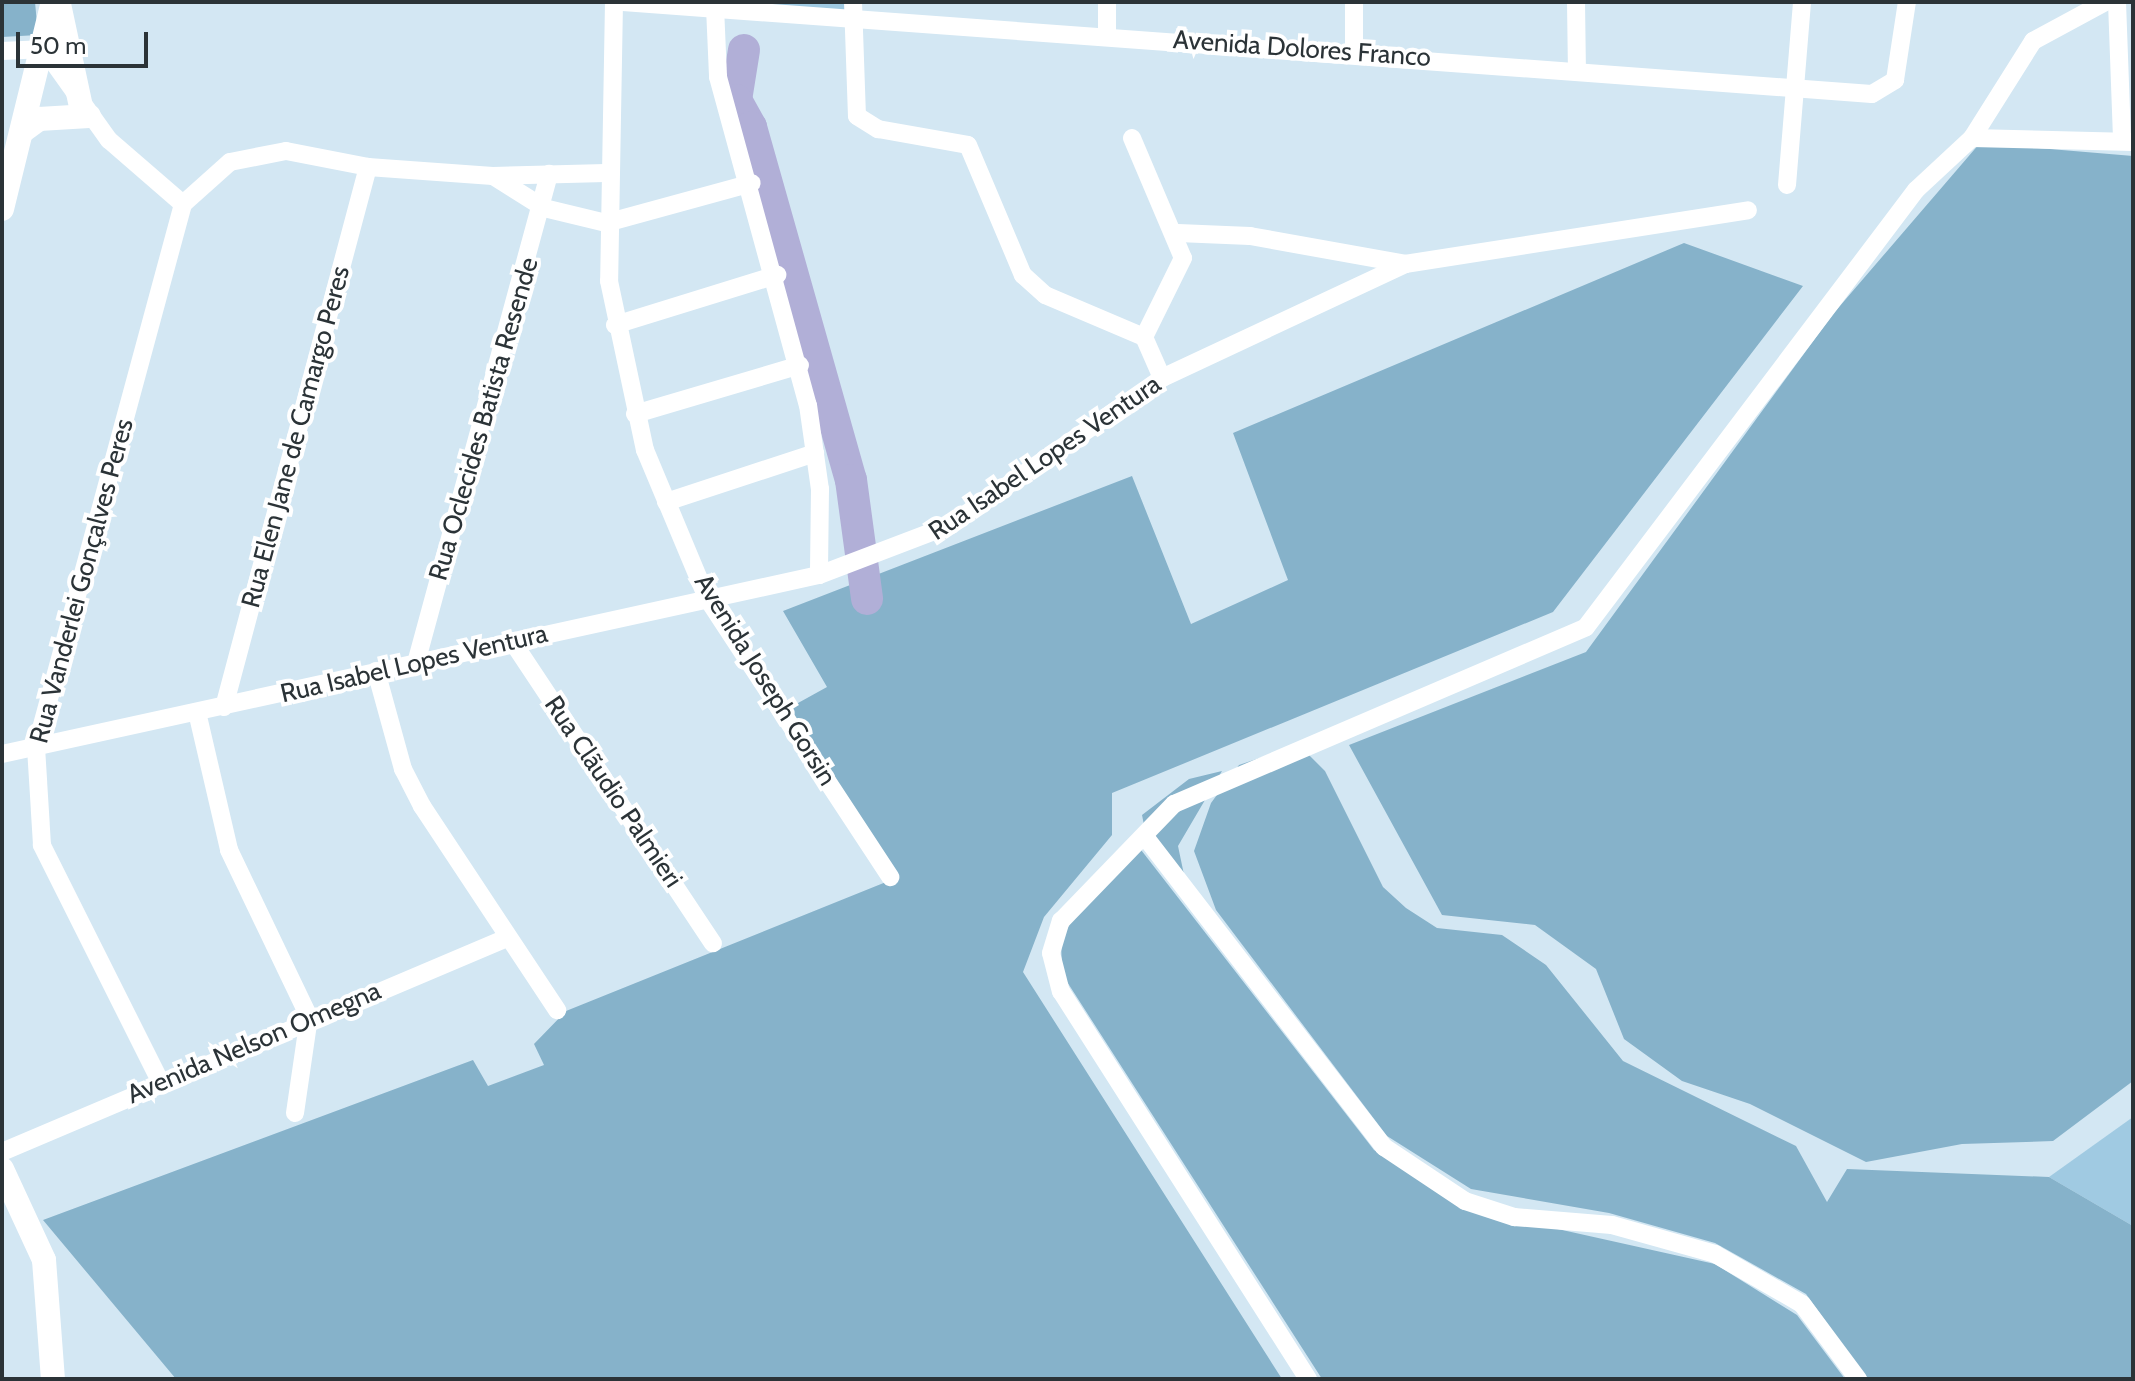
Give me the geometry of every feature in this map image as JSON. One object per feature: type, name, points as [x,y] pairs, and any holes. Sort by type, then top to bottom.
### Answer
[{"type":"main road","points":[[24,130],[39,119],[85,112],[49,16]]},
{"type":"main road","points":[[2,209],[24,130],[49,16]]},
{"type":"main road","points":[[2,1169],[44,1260],[53,1379]]},
{"type":"street","name":"Avenida Joseph Gorsin","points":[[614,2],[606,223],[615,325],[635,414],[666,502],[707,598],[890,877]]},
{"type":"street","name":"Avenida Dolores Franco","points":[[623,2],[854,10],[1795,91],[1886,91],[1898,69],[1907,2]]},
{"type":"street","points":[[1107,2],[1107,34]]},
{"type":"street","points":[[1354,2],[1354,52]]},
{"type":"street","points":[[1576,2],[1577,71]]},
{"type":"street","points":[[1787,185],[1802,2]]},
{"type":"street","points":[[1308,1379],[1052,973],[1052,938],[1061,921],[1146,838],[1174,804],[1586,627],[1916,190],[1972,138],[2033,41],[2105,2]]},
{"type":"street","points":[[1972,138],[2128,141],[2117,2]]},
{"type":"street","points":[[715,7],[718,77],[752,183],[800,365],[815,453],[819,575]]},
{"type":"street","points":[[854,10],[857,116],[895,132],[968,145],[1023,275],[1045,295],[1144,337],[1162,378]]},
{"type":"street","points":[[2,51],[49,16],[85,112],[183,204],[230,162],[255,153],[286,151],[368,167],[493,176],[606,173]]},
{"type":"street","points":[[1132,138],[1178,233],[1178,278],[1144,337]]},
{"type":"street","name":"Rua Elen Jane de Camargo Peres","points":[[224,707],[368,167]]},
{"type":"street","name":"Rua Oclecides Batista Resende","points":[[416,663],[544,208],[549,174]]},
{"type":"street","points":[[493,176],[544,208],[606,223],[752,183]]},
{"type":"street","name":"Rua Vanderlei Gonçalves Peres","points":[[160,1081],[47,858],[36,808],[36,747],[183,204]]},
{"type":"street","name":"Rua Isabel Lopes Ventura","points":[[2,754],[819,575],[882,554],[950,525],[1162,378],[1405,264],[1748,210]]},
{"type":"street","points":[[1178,233],[1250,236],[1405,264]]},
{"type":"street","points":[[615,325],[777,275]]},
{"type":"street","points":[[635,414],[800,365]]},
{"type":"street","points":[[666,502],[815,453]]},
{"type":"street","name":"Rua Clãudio Palmieri","points":[[512,641],[713,943]]},
{"type":"street","points":[[376,671],[403,769],[507,938],[557,1010]]},
{"type":"street","points":[[197,712],[229,850],[309,1017],[295,1113]]},
{"type":"street","points":[[1146,838],[1384,1147],[1465,1201],[1514,1217],[1612,1225],[1715,1254],[1802,1304],[1858,1379]]},
{"type":"street","name":"Avenida Nelson Omegna","points":[[2,1152],[309,1017],[507,938]]},
{"type":"shaded area","points":[[2,2],[35,2],[38,35],[2,37]]},
{"type":"shaded area","points":[[722,2],[848,2],[848,11]]},
{"type":"shaded area","points":[[1980,143],[2133,156],[2133,1081],[2053,1141],[1962,1144],[1866,1162],[1750,1104],[1682,1081],[1624,1039],[1596,969],[1535,925],[1442,915],[1349,745],[1586,652],[1833,314]]},
{"type":"shaded area","points":[[1684,243],[1803,286],[1553,612],[1112,793],[1112,835],[1044,917],[1023,972],[1282,1379],[176,1379],[43,1220],[473,1060],[488,1086],[544,1065],[534,1044],[566,1011],[891,880],[789,708],[827,687],[783,611],[1132,476],[1191,624],[1288,580],[1233,433]]},
{"type":"shaded area","points":[[1277,752],[1309,755],[1325,771],[1383,887],[1406,908],[1437,928],[1502,935],[1546,965],[1623,1061],[1796,1146],[1827,1202],[1847,1169],[2049,1177],[2133,1226],[2133,1379],[1867,1379],[1806,1294],[1715,1243],[1609,1213],[1471,1189],[1387,1136],[1216,910],[1194,851],[1211,803],[1239,765]]},
{"type":"shaded area","points":[[1222,771],[1178,846],[1187,889],[1146,835],[1142,815],[1189,779]]},
{"type":"shaded area","points":[[1131,837],[1374,1150],[1459,1207],[1715,1264],[1797,1315],[1845,1379],[1322,1379],[1062,974],[1061,937]]},
{"type":"shaded area","points":[[2133,1117],[2133,1226],[2049,1177]]},
{"type":"waterway","points":[[744,50],[736,100],[751,127],[851,480],[867,599]]}]
